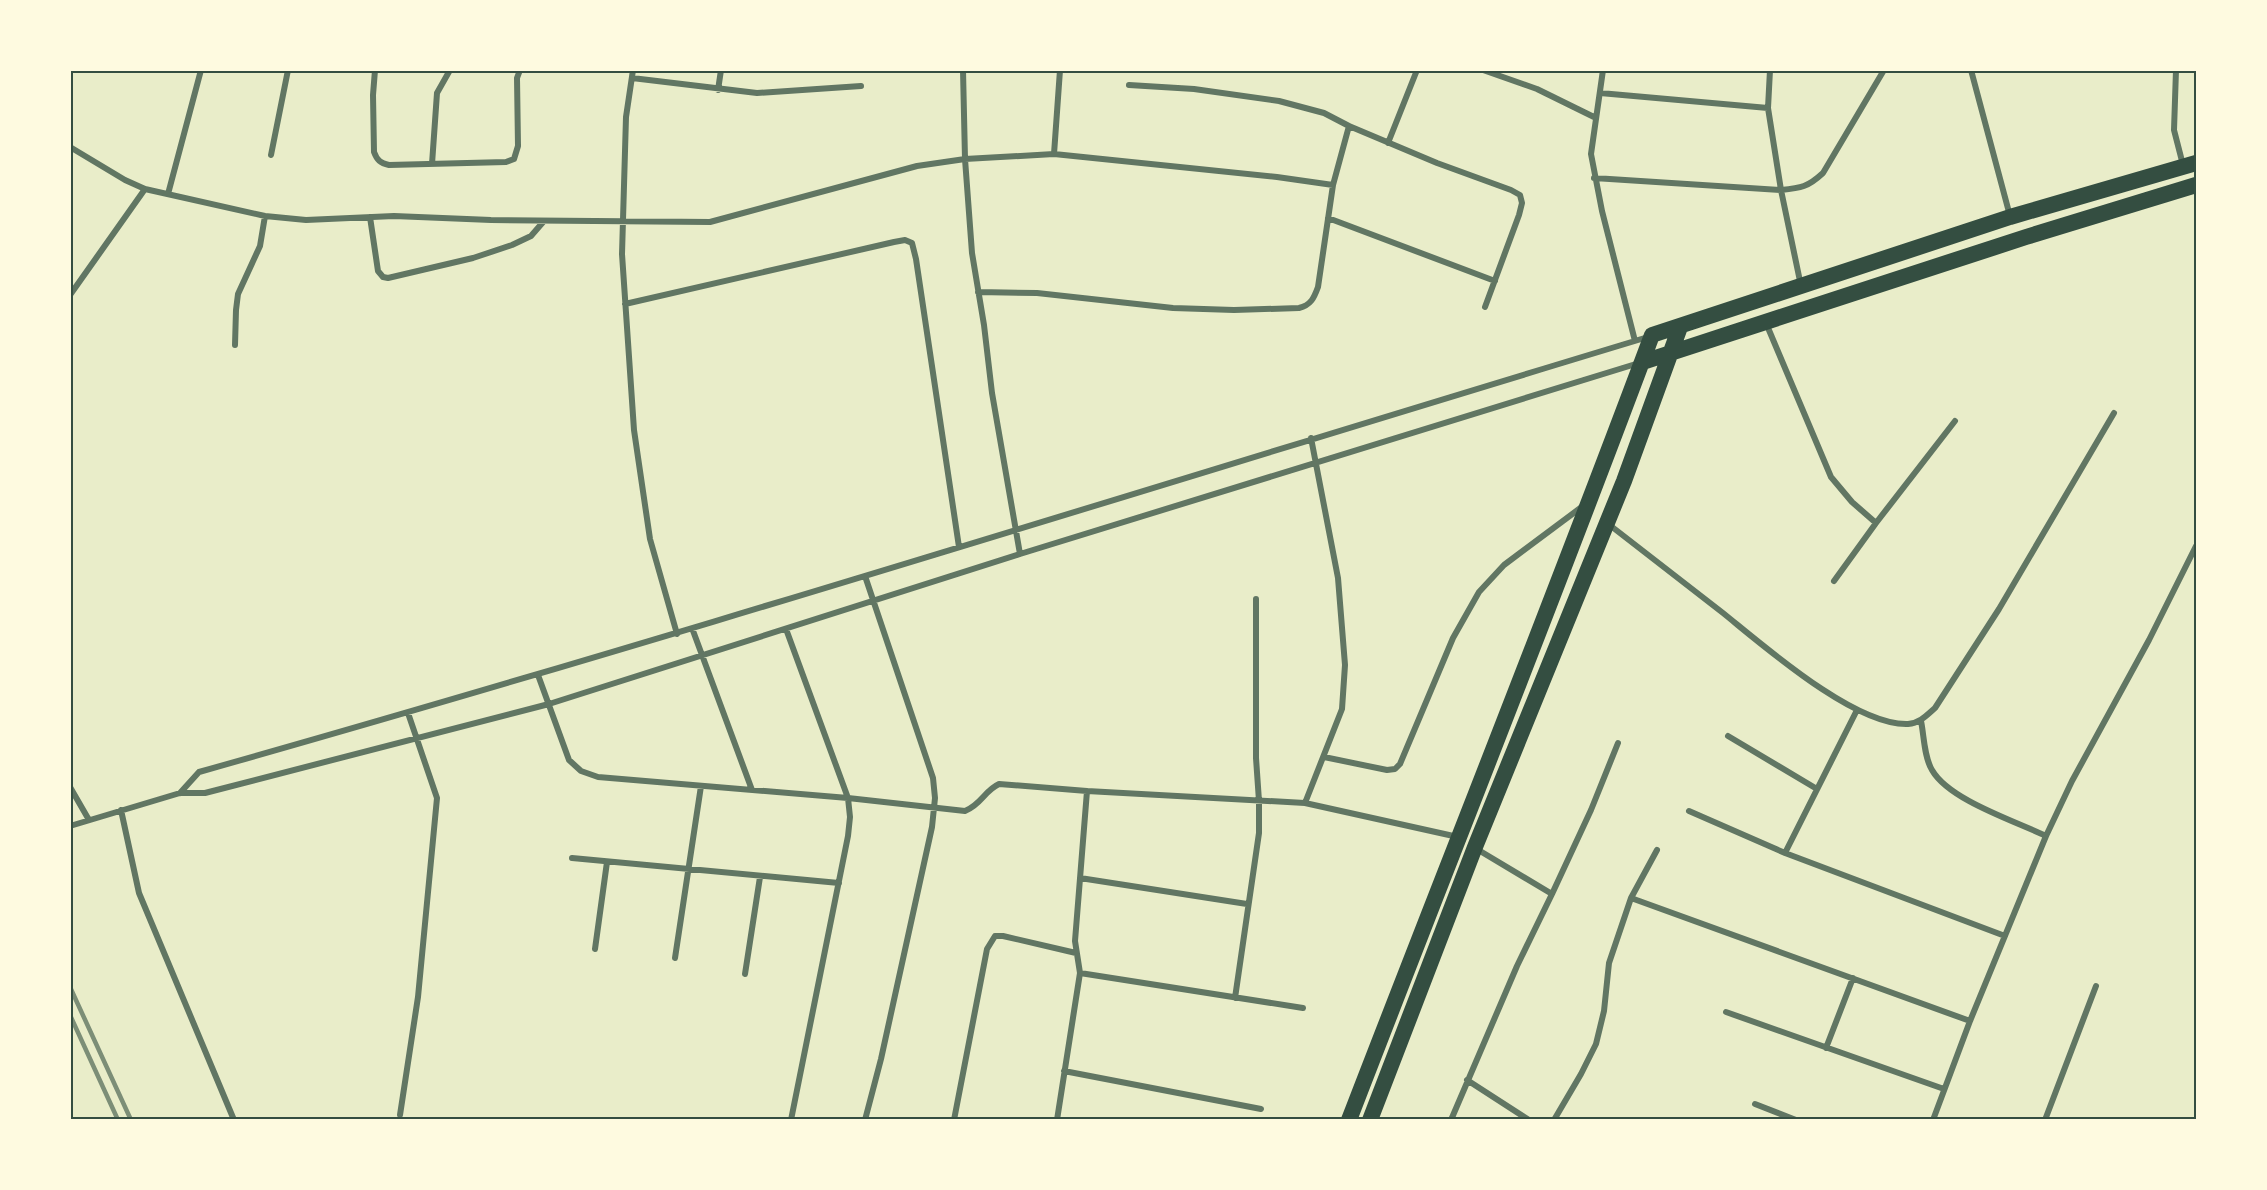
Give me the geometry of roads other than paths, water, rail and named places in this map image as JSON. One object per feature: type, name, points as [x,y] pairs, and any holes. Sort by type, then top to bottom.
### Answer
[{"type":"highway","points":[[1349,1119],[1591,500],[1652,335],[2010,217],[2190,164]]},
{"type":"highway","points":[[1642,362],[2196,184]]},
{"type":"highway","points":[[1370,1119],[1474,847],[1607,523],[1680,327]]},
{"type":"street","points":[[168,194],[201,70]]},
{"type":"street","points":[[271,155],[288,70]]},
{"type":"street","points":[[375,70],[374,152],[377,159],[389,165],[507,162],[514,159],[518,146],[517,78],[520,70]]},
{"type":"street","points":[[432,164],[437,93],[450,70]]},
{"type":"street","points":[[633,70],[626,117],[622,254],[634,430],[650,539],[677,634]]},
{"type":"street","points":[[718,90],[720,70]]},
{"type":"street","points":[[963,70],[965,159],[972,253],[992,393],[1020,554]]},
{"type":"street","points":[[1054,154],[1060,70]]},
{"type":"street","points":[[1388,142],[1417,70]]},
{"type":"street","points":[[1483,70],[1537,89],[1596,118]]},
{"type":"street","points":[[1603,70],[1591,154],[1594,178],[1635,341]]},
{"type":"street","points":[[1770,70],[1768,108],[1781,189],[1802,287]]},
{"type":"street","points":[[1594,178],[1781,189],[1799,188],[1811,184],[1823,173],[1884,70]]},
{"type":"street","points":[[1971,70],[2010,217]]},
{"type":"street","points":[[2176,70],[2174,130],[2190,164]]},
{"type":"street","points":[[632,78],[757,93],[861,86]]},
{"type":"street","points":[[1129,85],[1194,89],[1279,101],[1324,113],[1437,164],[1520,195],[1522,203],[1519,214],[1485,306]]},
{"type":"street","points":[[1600,93],[1768,108]]},
{"type":"street","points":[[978,292],[1037,293],[1173,308],[1234,310],[1308,306],[1318,287],[1333,185],[1349,126]]},
{"type":"street","points":[[70,147],[125,180],[145,189],[265,216],[306,220],[370,217],[710,222],[917,166],[965,159],[1054,154],[1333,185]]},
{"type":"street","points":[[70,296],[145,189]]},
{"type":"street","points":[[235,345],[238,294],[260,246],[265,216]]},
{"type":"street","points":[[370,217],[378,271],[383,277],[388,278],[473,258],[512,244],[531,236],[544,221]]},
{"type":"street","points":[[1328,218],[1495,281]]},
{"type":"street","points":[[626,304],[894,242],[905,240],[912,243],[918,270],[959,547]]},
{"type":"street","points":[[1765,322],[1831,477],[1852,502],[1876,524]]},
{"type":"street","points":[[180,793],[199,772],[677,634],[1652,335]]},
{"type":"street","points":[[70,826],[180,793],[205,793],[549,704],[703,657],[1020,554],[1642,362]]},
{"type":"street","points":[[1607,523],[1810,681],[1857,710],[1908,724],[1921,720],[1935,708],[1999,609],[2114,413]]},
{"type":"street","points":[[1834,581],[1955,420]]},
{"type":"street","points":[[1305,803],[1342,708],[1345,665],[1338,578],[1311,438]]},
{"type":"street","points":[[1324,757],[1388,770],[1395,769],[1400,764],[1453,638],[1479,592],[1504,565],[1591,500]]},
{"type":"street","points":[[1933,1119],[1970,1021],[2046,836],[2072,781],[2149,640],[2196,546]]},
{"type":"street","points":[[865,576],[933,778],[934,809],[933,826],[881,1059],[865,1119]]},
{"type":"street","points":[[1235,998],[1259,833],[1256,758],[1256,599]]},
{"type":"street","points":[[692,628],[752,790]]},
{"type":"street","points":[[786,629],[848,798],[850,817],[839,883],[791,1119]]},
{"type":"street","points":[[538,675],[569,760],[581,771],[598,777],[848,798],[965,811],[975,807],[990,788],[999,784],[1305,803],[1458,837]]},
{"type":"street","points":[[1785,854],[1857,710]]},
{"type":"street","points":[[400,1115],[418,997],[437,798],[408,713]]},
{"type":"street","points":[[1921,720],[1930,768],[1940,781],[1953,793],[2046,836]]},
{"type":"street","points":[[1728,736],[1817,789]]},
{"type":"street","points":[[1451,1119],[1591,810],[1618,743]]},
{"type":"street","points":[[675,958],[700,786]]},
{"type":"street","points":[[70,788],[89,820]]},
{"type":"street","points":[[1056,1119],[1080,973],[1076,953],[1087,791]]},
{"type":"street","points":[[121,810],[139,893],[234,1119]]},
{"type":"street","points":[[1689,811],[1785,854],[2005,936]]},
{"type":"street","points":[[1474,847],[1552,894]]},
{"type":"street","points":[[1554,1119],[1596,1044],[1604,1011],[1609,963],[1631,898],[1657,850]]},
{"type":"street","points":[[572,858],[688,871],[839,883]]},
{"type":"street","points":[[596,949],[607,862]]},
{"type":"street","points":[[745,974],[760,877]]},
{"type":"street","points":[[1080,878],[1247,904]]},
{"type":"street","points":[[1631,898],[1970,1021]]},
{"type":"street","points":[[954,1119],[990,941],[995,936],[1002,936],[1076,953]]},
{"type":"street","points":[[1080,973],[1303,1008]]},
{"type":"street","points":[[1826,1048],[1853,978]]},
{"type":"street","points":[[2045,1119],[2096,986]]},
{"type":"street","points":[[1726,1012],[1944,1089]]},
{"type":"street","points":[[1064,1071],[1261,1110]]},
{"type":"street","points":[[1467,1080],[1529,1119]]},
{"type":"street","points":[[1755,1104],[1796,1119]]},
{"type":"railway","points":[[70,987],[131,1120]]},
{"type":"railway","points":[[70,1015],[118,1120]]}]
